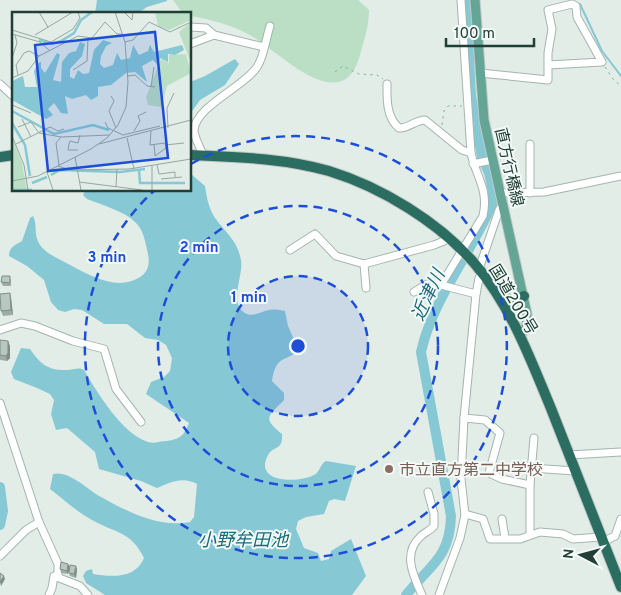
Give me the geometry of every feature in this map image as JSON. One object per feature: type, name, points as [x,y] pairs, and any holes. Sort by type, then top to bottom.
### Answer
[{"type":"highway","name":"国道200号","points":[[197,156],[305,165],[350,178],[403,206],[446,238],[479,269],[519,333],[621,587]]},
{"type":"highway","points":[[493,289],[508,301],[518,301],[524,296]]},
{"type":"main road","name":"直方行橋線","points":[[475,0],[484,120],[490,160],[504,204],[524,296],[528,325],[526,330],[519,333]]},
{"type":"street","points":[[440,285],[484,210],[483,184],[471,153],[466,106],[461,0]]},
{"type":"street","points":[[480,73],[541,81],[548,80],[548,65],[552,29],[548,10],[558,4],[572,4],[576,6],[577,17],[602,62],[548,65]]},
{"type":"street","points":[[191,26],[206,28],[214,35],[264,47]]},
{"type":"street","points":[[197,156],[194,128],[211,105],[257,67],[270,26]]},
{"type":"street","points":[[191,44],[214,35]]},
{"type":"street","points":[[0,84],[12,96]]},
{"type":"street","points":[[387,84],[388,110],[395,125],[404,128],[418,120],[425,120],[462,150],[471,153]]},
{"type":"street","points":[[530,144],[530,192]]},
{"type":"street","points":[[474,164],[490,160]]},
{"type":"street","points":[[501,193],[544,192],[581,186],[621,176]]},
{"type":"street","points":[[439,595],[460,538],[465,514],[461,479],[464,418],[479,269],[499,210],[504,204]]},
{"type":"street","points":[[290,250],[315,234],[336,256],[364,264],[434,245],[444,241],[446,238]]},
{"type":"street","points":[[364,264],[366,288]]},
{"type":"street","points":[[414,292],[427,284],[456,288],[476,294]]},
{"type":"street","points":[[0,330],[20,324],[35,326],[73,341],[104,349],[116,389],[142,422]]},
{"type":"street","points":[[0,403],[39,522],[58,564],[58,577]]},
{"type":"street","points":[[464,418],[485,420],[500,433],[489,473],[502,479],[530,485]]},
{"type":"street","points":[[530,534],[530,485],[534,438]]},
{"type":"street","points":[[569,454],[621,452]]},
{"type":"street","points":[[531,468],[575,471]]},
{"type":"street","points":[[420,591],[410,563],[414,545],[421,535],[434,526],[434,514],[428,492]]},
{"type":"street","points":[[465,514],[483,519],[490,539],[520,539],[540,532],[563,534],[574,539],[602,539],[615,536],[621,518]]},
{"type":"street","points":[[502,519],[505,538]]},
{"type":"street","points":[[0,555],[39,522]]},
{"type":"street","points":[[49,595],[54,576],[80,586],[88,595]]},
{"type":"path","points":[[602,62],[613,79],[621,86]]},
{"type":"path","points":[[335,72],[343,66],[359,74],[377,75],[387,84]]},
{"type":"path","points":[[441,133],[444,111],[448,106],[466,106]]},
{"type":"green space","points":[[173,0],[358,0],[369,10],[369,16],[360,55],[351,74],[339,82],[325,82],[292,65],[248,34],[220,23],[191,16],[191,12],[182,12]]},
{"type":"water","points":[[97,0],[167,0],[147,7],[140,12],[95,12]]},
{"type":"water","points":[[235,59],[239,64],[225,85],[200,100],[191,113],[191,82]]},
{"type":"water","name":"小野牟田池","points":[[191,174],[205,186],[212,214],[238,249],[241,267],[237,297],[241,310],[250,315],[271,310],[285,311],[288,326],[298,349],[291,356],[283,359],[276,366],[274,372],[272,381],[284,393],[284,400],[271,413],[269,420],[282,434],[282,439],[280,445],[268,455],[265,465],[267,471],[272,476],[289,480],[307,478],[314,475],[326,461],[356,466],[345,501],[334,499],[329,501],[324,514],[306,517],[298,521],[296,529],[304,548],[318,553],[321,561],[329,559],[331,551],[351,539],[366,576],[352,595],[105,595],[86,583],[83,576],[86,571],[92,569],[93,574],[122,575],[135,570],[144,558],[134,542],[122,534],[86,517],[50,489],[53,474],[72,478],[101,497],[133,513],[167,523],[190,522],[194,517],[197,484],[182,480],[157,488],[141,481],[99,469],[95,452],[67,428],[56,430],[51,414],[54,400],[50,394],[14,379],[11,372],[21,348],[30,349],[42,363],[51,368],[69,370],[79,368],[84,370],[120,422],[138,438],[148,442],[155,443],[179,438],[189,423],[146,394],[151,382],[164,377],[170,371],[172,358],[166,345],[158,340],[145,338],[127,324],[104,324],[82,310],[74,309],[65,312],[58,310],[51,302],[44,280],[27,266],[9,256],[10,250],[22,241],[30,218],[33,216],[38,241],[43,249],[88,274],[114,283],[132,281],[143,275],[146,272],[149,261],[142,231],[138,225],[125,215],[87,199],[83,195],[85,191],[191,191]]},
{"type":"building","points":[[2,276],[10,276],[10,283],[1,282]]},
{"type":"building","points":[[10,293],[11,310],[1,311],[0,294]]},
{"type":"building","points":[[0,340],[8,341],[8,353],[6,356],[0,355]]},
{"type":"building","points":[[61,562],[68,564],[67,571],[60,569]]},
{"type":"building","points":[[70,565],[76,566],[74,574],[69,573]]},
{"type":"building","points":[[0,573],[4,576],[0,582]]},
{"type":"waterway","name":"近津川","points":[[406,595],[443,552],[450,530],[451,516],[421,352],[434,313],[492,204],[493,191],[489,173],[482,157],[471,96],[466,0]]},
{"type":"waterway","points":[[580,4],[602,51],[621,76]]},
{"type":"waterway","points":[[0,487],[3,511],[0,525]]},
{"type":"place","name":"市立直方第二中学校","points":[[389,469]]}]
